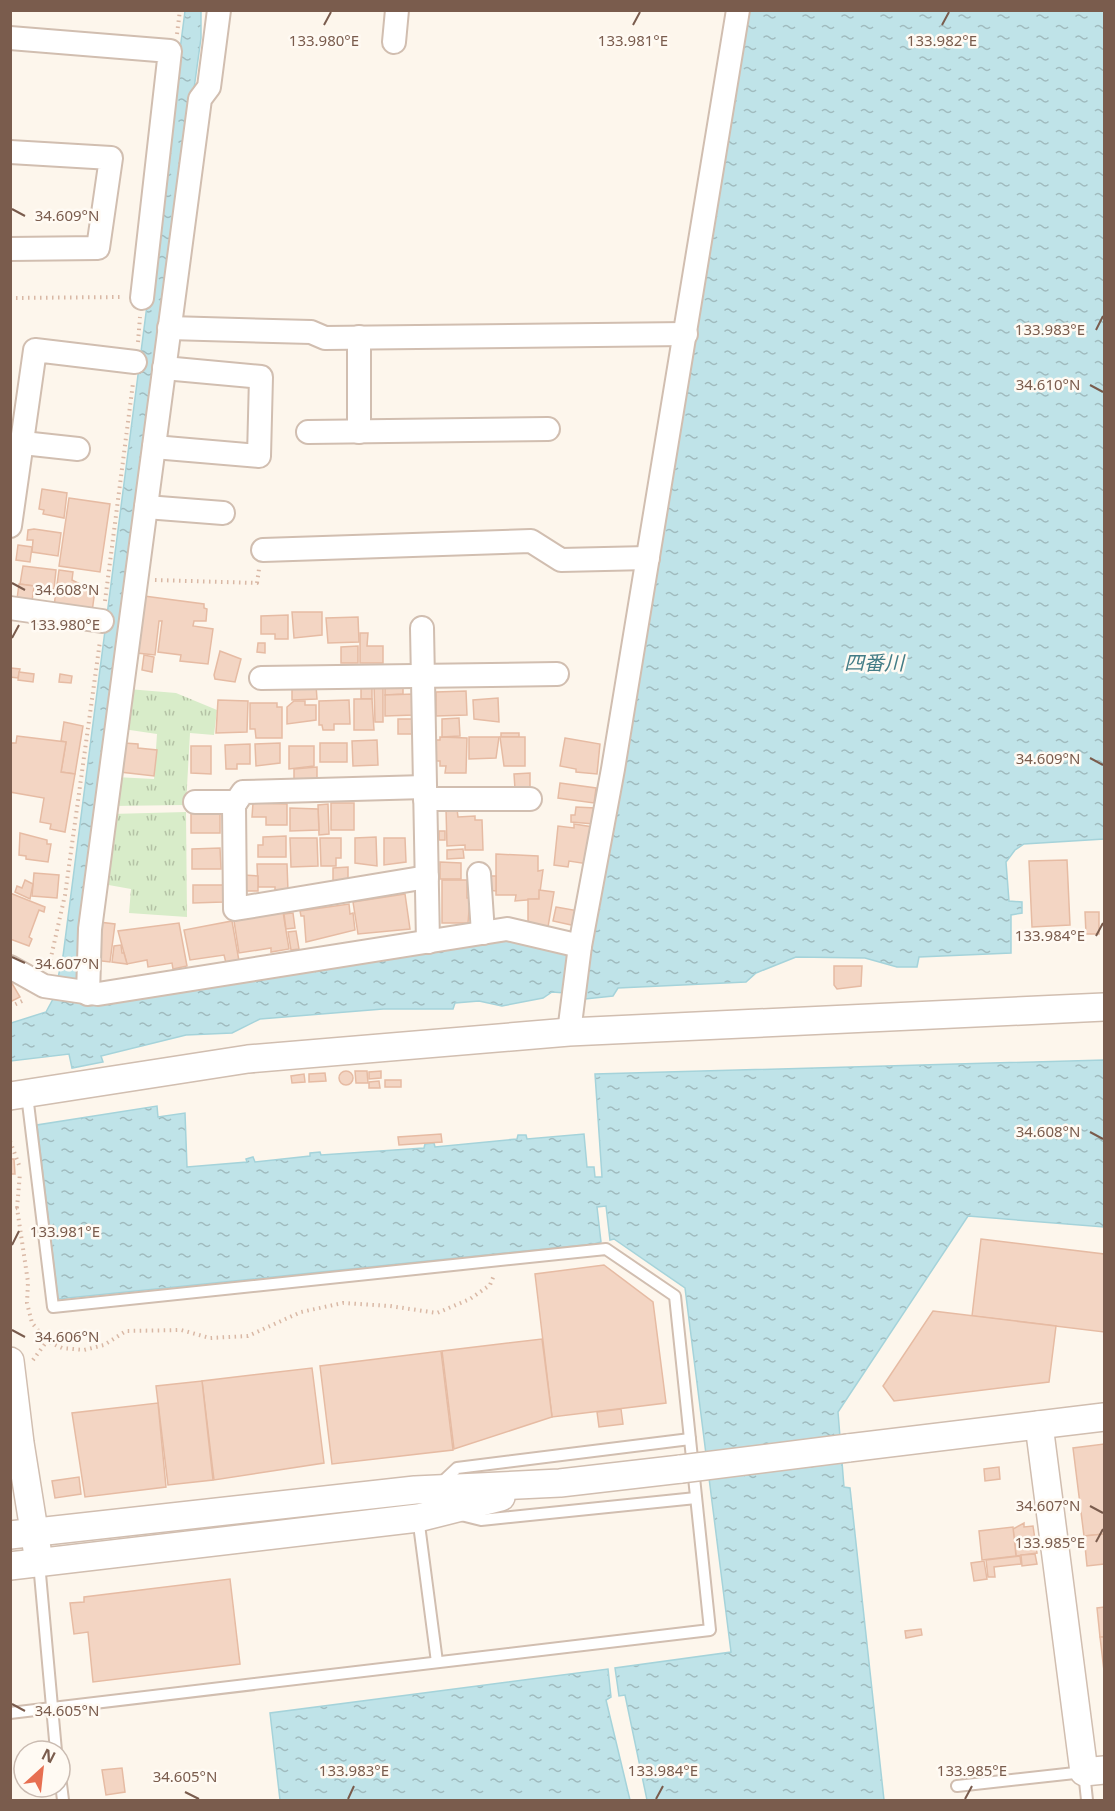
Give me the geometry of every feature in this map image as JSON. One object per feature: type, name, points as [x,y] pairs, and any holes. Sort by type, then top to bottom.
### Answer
[{"type":"street","points":[[85,994],[90,928],[200,99],[209,87],[219,10]]},
{"type":"street","points":[[394,42],[397,10]]},
{"type":"street","points":[[569,1032],[580,949],[686,334],[738,10]]},
{"type":"street","points":[[10,38],[170,51],[142,298]]},
{"type":"street","points":[[10,152],[111,158],[98,248],[10,249]]},
{"type":"street","points":[[169,328],[311,332],[325,338],[686,334]]},
{"type":"street","points":[[359,337],[359,432]]},
{"type":"street","points":[[10,526],[35,350],[135,362]]},
{"type":"street","points":[[154,447],[260,456],[261,377],[164,368]]},
{"type":"street","points":[[308,432],[548,429]]},
{"type":"street","points":[[23,443],[78,449]]},
{"type":"street","points":[[146,507],[223,513]]},
{"type":"street","points":[[262,550],[531,541],[561,560],[648,558]]},
{"type":"street","points":[[10,608],[102,621]]},
{"type":"street","points":[[422,628],[428,942]]},
{"type":"street","points":[[261,678],[557,674]]},
{"type":"street","points":[[427,877],[235,909],[236,802],[243,792],[425,793],[530,799]]},
{"type":"street","points":[[195,802],[236,802]]},
{"type":"street","points":[[479,874],[483,933]]},
{"type":"street","points":[[10,967],[50,987],[85,994],[129,990],[507,929],[580,949]]},
{"type":"street","points":[[19,1095],[248,1059],[569,1032],[1104,1007]]},
{"type":"street","points":[[10,1361],[20,1443],[22,1533],[39,1562]]},
{"type":"street","points":[[10,1566],[560,1483],[1104,1418]]},
{"type":"street","points":[[1039,1425],[1094,1771]]},
{"type":"street","points":[[22,1533],[425,1503]]},
{"type":"lane","points":[[10,1713],[710,1630],[675,1296],[606,1249],[53,1307],[19,1095]]},
{"type":"lane","points":[[437,1662],[425,1503],[457,1468],[690,1439]]},
{"type":"lane","points":[[425,1503],[481,1520],[696,1498]]},
{"type":"lane","points":[[39,1562],[55,1739]]},
{"type":"lane","points":[[957,1786],[1094,1771],[1087,1800]]},
{"type":"path","points":[[10,298],[142,298],[102,621],[65,895],[50,987]]},
{"type":"path","points":[[137,580],[257,583],[262,550]]},
{"type":"path","points":[[10,1141],[20,1167],[17,1208],[28,1282],[27,1303],[32,1323],[47,1341],[62,1348],[84,1350],[104,1345],[126,1331],[181,1330],[210,1338],[248,1336],[301,1312],[343,1304],[390,1306],[438,1313],[470,1299],[490,1285],[501,1260]]},
{"type":"path","points":[[10,1209],[17,1208]]},
{"type":"green space","points":[[128,689],[176,693],[217,710],[214,735],[190,733],[186,805],[111,806],[115,777],[154,779],[157,734],[123,729]]},
{"type":"green space","points":[[186,812],[187,917],[129,913],[131,889],[103,884],[111,814]]},
{"type":"water","name":"四番川","points":[[185,11],[201,11],[201,38],[167,285],[82,1000],[512,934],[587,955],[659,556],[749,11],[1104,11],[1104,839],[1024,844],[1015,850],[1006,862],[1009,901],[1022,902],[1022,913],[1011,915],[1011,953],[919,957],[917,967],[897,967],[865,958],[796,957],[756,973],[746,982],[618,988],[613,996],[585,999],[580,994],[552,992],[543,998],[502,1006],[479,1001],[455,1003],[453,1009],[383,1009],[260,1019],[232,1033],[186,1035],[101,1056],[103,1062],[72,1068],[69,1054],[11,1061],[11,1023],[46,1012],[53,999],[63,956]]},
{"type":"water","points":[[1104,1060],[1104,1227],[968,1216],[838,1412],[844,1487],[850,1488],[884,1800],[647,1800],[625,1695],[619,1696],[615,1668],[731,1652],[685,1288],[614,1239],[610,1240],[606,1206],[597,1207],[601,1242],[594,1244],[58,1299],[37,1125],[157,1106],[158,1117],[185,1113],[187,1167],[247,1162],[246,1159],[253,1157],[255,1162],[310,1156],[310,1153],[320,1152],[321,1155],[424,1148],[425,1144],[434,1143],[435,1147],[517,1139],[518,1135],[526,1135],[527,1139],[584,1134],[587,1167],[594,1167],[595,1177],[602,1177],[595,1074]]},
{"type":"water","points":[[608,1669],[611,1697],[606,1700],[630,1800],[280,1800],[270,1713]]},
{"type":"building","points":[[42,489],[67,493],[64,518],[43,514],[44,510],[39,509]]},
{"type":"building","points":[[69,498],[110,504],[100,572],[59,566]]},
{"type":"building","points":[[28,530],[61,533],[58,556],[32,552],[33,540],[27,540]]},
{"type":"building","points":[[18,545],[32,547],[30,562],[16,560]]},
{"type":"building","points":[[23,566],[56,570],[54,589],[20,584]]},
{"type":"building","points":[[59,570],[73,572],[72,580],[82,585],[82,588],[95,590],[92,612],[54,606]]},
{"type":"building","points":[[19,584],[34,586],[32,601],[17,599]]},
{"type":"building","points":[[144,596],[204,604],[204,608],[207,609],[206,621],[194,621],[193,626],[213,629],[208,664],[180,661],[181,655],[158,652],[162,621],[159,621],[155,655],[137,653]]},
{"type":"building","points":[[292,612],[322,612],[322,635],[294,638]]},
{"type":"building","points":[[288,615],[288,639],[275,639],[275,634],[261,634],[261,616]]},
{"type":"building","points":[[358,617],[359,642],[328,643],[326,618]]},
{"type":"building","points":[[360,633],[368,633],[367,646],[383,646],[383,663],[360,663]]},
{"type":"building","points":[[258,643],[265,643],[265,653],[257,652]]},
{"type":"building","points":[[358,646],[358,663],[341,663],[341,647]]},
{"type":"building","points":[[220,651],[241,659],[235,682],[215,679]]},
{"type":"building","points":[[144,655],[154,657],[152,672],[142,670]]},
{"type":"building","points":[[11,668],[20,669],[18,678],[10,677]]},
{"type":"building","points":[[19,672],[34,674],[33,682],[18,680]]},
{"type":"building","points":[[60,674],[72,676],[71,683],[59,682]]},
{"type":"building","points":[[374,684],[383,684],[383,722],[375,722]]},
{"type":"building","points":[[316,685],[317,699],[292,700],[292,686]]},
{"type":"building","points":[[361,685],[372,685],[372,699],[361,699]]},
{"type":"building","points":[[385,685],[403,685],[403,694],[385,695]]},
{"type":"building","points":[[466,691],[467,715],[436,716],[436,692]]},
{"type":"building","points":[[414,694],[414,715],[385,716],[385,695]]},
{"type":"building","points":[[498,698],[499,722],[474,719],[473,700]]},
{"type":"building","points":[[354,699],[372,699],[374,730],[354,730]]},
{"type":"building","points":[[218,700],[248,701],[247,732],[216,733]]},
{"type":"building","points":[[349,700],[350,724],[334,724],[334,730],[323,730],[322,725],[319,725],[319,701]]},
{"type":"building","points":[[294,701],[305,701],[305,705],[316,705],[316,720],[287,724],[287,707]]},
{"type":"building","points":[[250,703],[277,703],[277,707],[282,707],[282,738],[256,738],[255,729],[250,729]]},
{"type":"building","points":[[459,718],[460,736],[442,737],[442,719]]},
{"type":"building","points":[[398,719],[413,719],[413,734],[398,734]]},
{"type":"building","points":[[64,722],[83,726],[75,774],[61,772],[66,742],[61,741]]},
{"type":"building","points":[[501,733],[519,733],[519,737],[501,737]]},
{"type":"building","points":[[17,736],[66,742],[61,772],[75,774],[65,832],[50,829],[51,824],[40,822],[44,798],[10,792],[10,743],[16,743]]},
{"type":"building","points":[[440,737],[467,738],[466,773],[445,773],[446,766],[440,766],[440,761],[436,761],[436,740],[440,740]]},
{"type":"building","points":[[469,737],[499,737],[496,758],[469,759]]},
{"type":"building","points":[[500,737],[525,737],[525,766],[504,766]]},
{"type":"building","points":[[565,738],[600,744],[597,774],[576,772],[576,769],[560,766]]},
{"type":"building","points":[[377,740],[378,765],[353,766],[352,741]]},
{"type":"building","points":[[124,743],[138,744],[138,748],[157,750],[154,776],[120,772]]},
{"type":"building","points":[[280,743],[280,763],[256,766],[255,744]]},
{"type":"building","points":[[320,743],[347,743],[347,762],[320,762]]},
{"type":"building","points":[[250,744],[250,764],[237,764],[237,769],[226,769],[225,745]]},
{"type":"building","points":[[191,746],[211,746],[211,774],[191,773]]},
{"type":"building","points":[[289,746],[314,746],[314,766],[289,769]]},
{"type":"building","points":[[317,767],[317,783],[294,783],[294,769]]},
{"type":"building","points":[[530,773],[530,789],[515,789],[514,774]]},
{"type":"building","points":[[560,783],[596,788],[594,803],[558,798]]},
{"type":"building","points":[[253,803],[287,804],[287,825],[266,825],[266,817],[252,817]]},
{"type":"building","points":[[331,803],[354,803],[354,830],[331,830]]},
{"type":"building","points":[[328,804],[329,834],[319,835],[318,805]]},
{"type":"building","points":[[576,807],[595,808],[594,824],[571,822],[571,815],[575,815]]},
{"type":"building","points":[[290,808],[318,809],[319,830],[290,831]]},
{"type":"building","points":[[446,809],[457,809],[458,817],[475,816],[475,820],[482,820],[483,850],[465,850],[465,845],[447,846]]},
{"type":"building","points":[[191,812],[220,812],[220,833],[191,833]]},
{"type":"building","points":[[574,824],[593,827],[588,864],[569,861],[568,867],[554,865],[558,826],[574,828]]},
{"type":"building","points":[[439,831],[445,831],[445,840],[439,840]]},
{"type":"building","points":[[20,833],[47,840],[47,844],[51,844],[48,862],[26,859],[26,856],[19,855]]},
{"type":"building","points":[[286,836],[286,857],[258,857],[258,845],[263,845],[263,837]]},
{"type":"building","points":[[376,837],[377,866],[355,863],[355,838]]},
{"type":"building","points":[[290,838],[317,838],[318,866],[291,867]]},
{"type":"building","points":[[320,838],[341,838],[341,858],[336,858],[336,866],[321,866]]},
{"type":"building","points":[[384,838],[405,838],[406,862],[384,865]]},
{"type":"building","points":[[220,848],[221,869],[192,869],[192,849]]},
{"type":"building","points":[[463,849],[464,858],[447,859],[447,850]]},
{"type":"building","points":[[496,854],[538,856],[538,871],[543,870],[539,899],[515,901],[516,895],[496,895]]},
{"type":"building","points":[[1067,860],[1070,925],[1032,927],[1029,861]]},
{"type":"building","points":[[440,862],[461,863],[461,879],[440,879]]},
{"type":"building","points":[[257,864],[287,864],[288,891],[275,891],[275,887],[258,887]]},
{"type":"building","points":[[348,867],[348,881],[333,881],[333,868]]},
{"type":"building","points":[[34,873],[59,875],[57,898],[32,896]]},
{"type":"building","points":[[243,875],[258,876],[258,891],[243,891]]},
{"type":"building","points":[[487,876],[496,876],[496,891],[487,890]]},
{"type":"building","points":[[25,880],[33,884],[30,899],[15,892],[17,886],[22,888]]},
{"type":"building","points":[[442,880],[467,880],[467,898],[470,898],[468,923],[442,923]]},
{"type":"building","points":[[193,885],[223,885],[223,902],[193,903]]},
{"type":"building","points":[[539,890],[554,892],[548,927],[528,924],[528,899],[539,899]]},
{"type":"building","points":[[10,893],[45,907],[44,912],[39,910],[29,937],[32,939],[29,946],[10,939]]},
{"type":"building","points":[[405,894],[410,929],[358,934],[353,902]]},
{"type":"building","points":[[349,904],[350,914],[353,913],[355,930],[306,942],[304,916],[301,916],[300,911]]},
{"type":"building","points":[[556,907],[579,911],[576,926],[553,921]]},
{"type":"building","points":[[283,912],[289,949],[271,952],[271,948],[239,953],[234,921]]},
{"type":"building","points":[[1085,912],[1099,912],[1099,934],[1086,934]]},
{"type":"building","points":[[293,913],[295,928],[286,929],[284,914]]},
{"type":"building","points":[[232,921],[239,961],[226,963],[224,955],[190,960],[184,930]]},
{"type":"building","points":[[99,922],[115,924],[110,962],[94,960]]},
{"type":"building","points":[[179,923],[187,966],[173,969],[172,963],[148,967],[147,960],[127,964],[118,931]]},
{"type":"building","points":[[296,931],[299,949],[291,950],[288,932]]},
{"type":"building","points":[[121,945],[127,964],[112,962],[114,946]]},
{"type":"building","points":[[834,966],[862,966],[861,986],[837,989],[834,985]]},
{"type":"building","points":[[10,980],[20,997],[10,1002]]},
{"type":"building","points":[[346,1071],[351,1073],[353,1078],[351,1083],[346,1085],[341,1083],[339,1078],[341,1073]]},
{"type":"building","points":[[355,1071],[367,1071],[368,1083],[356,1083]]},
{"type":"building","points":[[381,1071],[381,1078],[369,1079],[369,1072]]},
{"type":"building","points":[[325,1073],[326,1081],[309,1082],[309,1074]]},
{"type":"building","points":[[304,1074],[305,1082],[292,1083],[291,1076]]},
{"type":"building","points":[[385,1080],[401,1080],[401,1087],[385,1087]]},
{"type":"building","points":[[379,1081],[380,1088],[369,1088],[369,1082]]},
{"type":"building","points":[[441,1134],[442,1142],[399,1145],[398,1137]]},
{"type":"building","points":[[10,1159],[14,1159],[15,1174],[10,1174]]},
{"type":"building","points":[[981,1239],[1104,1254],[1104,1332],[972,1316]]},
{"type":"building","points":[[604,1265],[653,1302],[666,1403],[552,1417],[535,1274]]},
{"type":"building","points":[[933,1311],[1056,1326],[1049,1382],[894,1401],[883,1386]]},
{"type":"building","points":[[542,1339],[552,1417],[454,1449],[442,1351]]},
{"type":"building","points":[[441,1351],[453,1450],[332,1464],[320,1366]]},
{"type":"building","points":[[312,1368],[324,1463],[214,1480],[202,1381]]},
{"type":"building","points":[[202,1381],[213,1480],[168,1485],[156,1386]]},
{"type":"building","points":[[158,1403],[166,1487],[85,1497],[72,1413]]},
{"type":"building","points":[[621,1409],[623,1424],[599,1427],[597,1412]]},
{"type":"building","points":[[1104,1444],[1104,1534],[1084,1536],[1073,1448]]},
{"type":"building","points":[[999,1467],[1000,1479],[985,1481],[984,1469]]},
{"type":"building","points":[[79,1477],[81,1494],[55,1498],[52,1481]]},
{"type":"building","points":[[1024,1523],[1024,1527],[1033,1526],[1037,1553],[1016,1556],[1013,1529]]},
{"type":"building","points":[[1013,1527],[1016,1556],[982,1560],[979,1531]]},
{"type":"building","points":[[1104,1534],[1104,1564],[1087,1566],[1084,1536]]},
{"type":"building","points":[[1035,1554],[1037,1564],[1022,1566],[1021,1555]]},
{"type":"building","points":[[1020,1556],[1021,1564],[994,1567],[995,1577],[988,1577],[986,1560]]},
{"type":"building","points":[[984,1561],[987,1579],[974,1581],[971,1563]]},
{"type":"building","points":[[230,1579],[240,1664],[93,1682],[88,1632],[74,1634],[70,1603],[84,1602],[84,1597]]},
{"type":"building","points":[[1104,1607],[1104,1637],[1100,1637],[1097,1608]]},
{"type":"building","points":[[921,1629],[922,1635],[906,1638],[905,1631]]},
{"type":"building","points":[[1100,1637],[1104,1637],[1104,1671]]},
{"type":"building","points":[[122,1768],[125,1792],[106,1795],[102,1770]]}]
